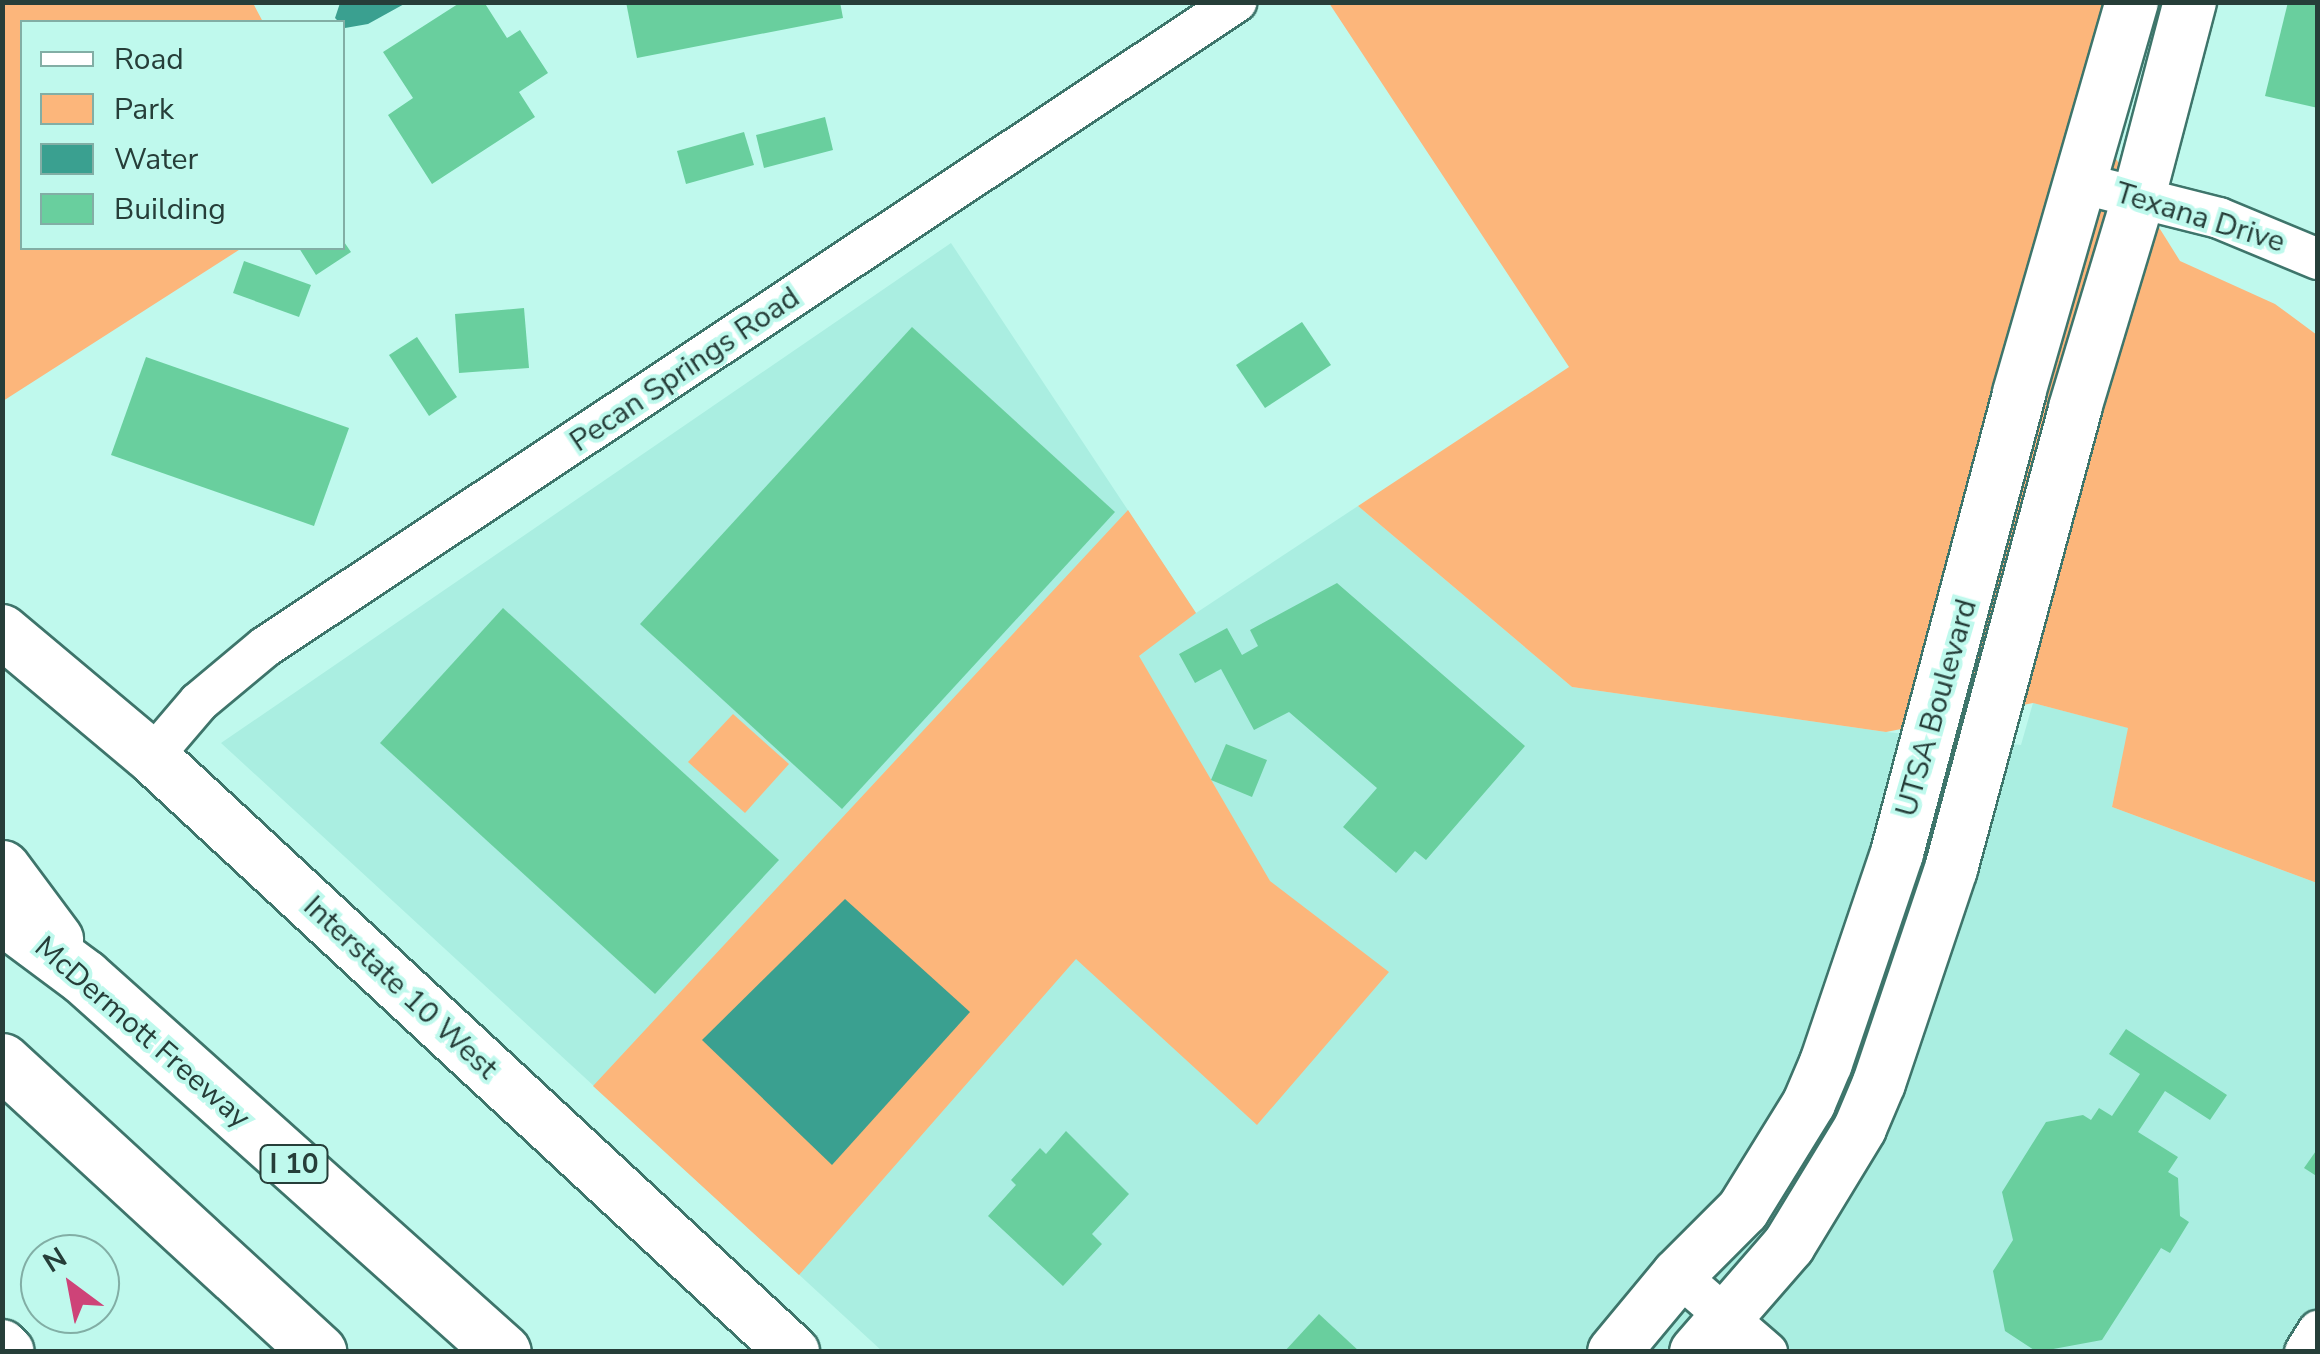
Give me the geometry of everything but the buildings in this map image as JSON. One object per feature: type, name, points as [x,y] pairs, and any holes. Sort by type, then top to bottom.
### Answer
[{"type":"highway","points":[[2,868],[84,978]]},
{"type":"highway","name":"McDermott Freeway","points":[[2,916],[84,978],[503,1352]]},
{"type":"highway","points":[[2,1060],[318,1352]]},
{"type":"main road","name":"UTSA Boulevard","points":[[1614,1352],[1678,1275],[1743,1210],[1809,1102],[1891,870],[2132,2]]},
{"type":"main road","name":"UTSA Boulevard","points":[[1711,1334],[1789,1244],[1860,1128],[1951,869],[2190,2]]},
{"type":"main road","name":"Interstate 10 West","points":[[2,631],[152,757],[792,1352]]},
{"type":"street","name":"Pecan Springs Road","points":[[152,757],[199,702],[265,648],[1236,2]]},
{"type":"street","name":"Texana Drive","points":[[2080,183],[2219,218],[2318,259]]},
{"type":"street","points":[[1925,751],[1980,766]]},
{"type":"street","points":[[1678,1275],[1711,1334],[1767,1352]]},
{"type":"street","points":[[2305,1352],[2318,1332]]},
{"type":"shaded area","points":[[951,243],[1196,613],[1358,506],[1572,687],[1886,732],[2021,745],[2033,703],[2129,728],[2112,807],[2317,883],[2317,1351],[882,1351],[221,743]]},
{"type":"green space","points":[[3,2],[253,3],[262,20],[20,20],[20,250],[239,250],[3,401]]},
{"type":"green space","points":[[1329,3],[2110,3],[2083,106],[2180,261],[2275,304],[2317,335],[2317,883],[2112,807],[2128,728],[2033,703],[1886,732],[1572,687],[1358,506],[1569,367]]},
{"type":"green space","points":[[1128,510],[1196,613],[1139,656],[1270,881],[1389,972],[1257,1125],[1076,959],[799,1275],[593,1086]]},
{"type":"green space","points":[[733,714],[789,764],[745,813],[688,762]]},
{"type":"water","points":[[340,2],[406,3],[368,24],[345,28],[345,20],[335,18]]},
{"type":"water","points":[[845,899],[970,1012],[832,1165],[702,1040]]}]
